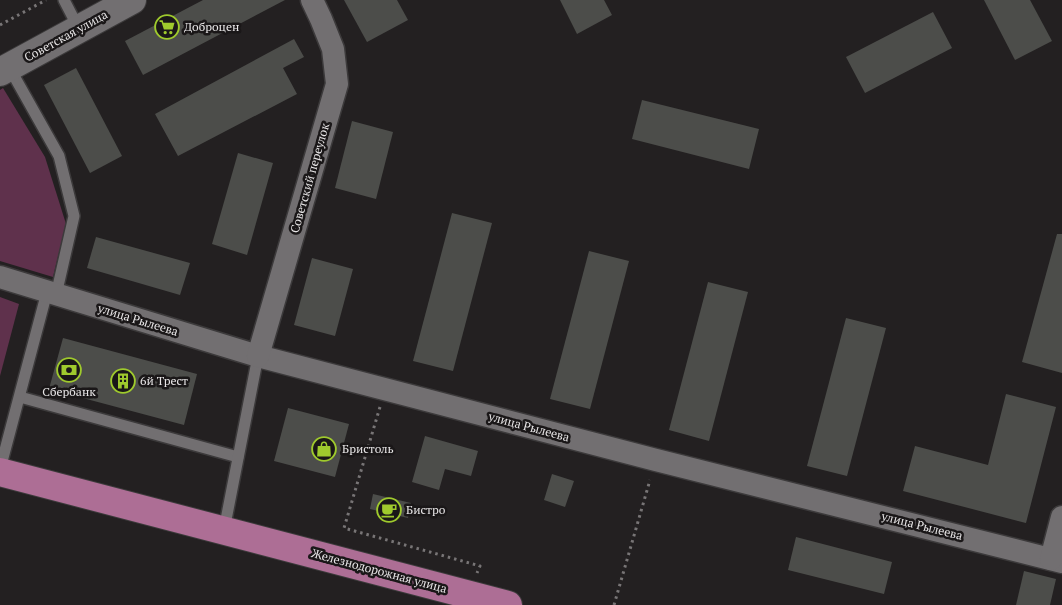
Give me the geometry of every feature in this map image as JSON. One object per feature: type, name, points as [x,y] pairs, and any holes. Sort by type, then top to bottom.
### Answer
[{"type":"main road","name":"Железнодорожная улица","points":[[0,471],[508,605]]},
{"type":"street","name":"Советская улица","points":[[4,69],[132,0]]},
{"type":"street","name":"Советский переулок","points":[[258,356],[337,84],[333,49],[312,0]]},
{"type":"street","name":"улица Рылеева","points":[[0,278],[258,356],[385,390],[1056,560]]},
{"type":"street","points":[[1056,560],[1062,517]]},
{"type":"lane","points":[[64,0],[79,28]]},
{"type":"lane","points":[[0,471],[20,396],[74,216],[59,156],[4,69]]},
{"type":"lane","points":[[224,530],[258,356]]},
{"type":"lane","points":[[20,396],[238,457]]},
{"type":"path","points":[[0,25],[46,0]]},
{"type":"path","points":[[385,390],[344,528],[480,566],[471,595]]},
{"type":"path","points":[[614,605],[656,460]]},
{"type":"shaded area","points":[[3,88],[45,157],[66,224],[53,277],[0,261],[0,90]]},
{"type":"shaded area","points":[[0,297],[19,304],[0,376]]},
{"type":"building","points":[[203,0],[285,0],[143,75],[125,41]]},
{"type":"building","points":[[344,0],[397,0],[408,20],[367,42]]},
{"type":"building","points":[[560,0],[604,0],[612,15],[577,34]]},
{"type":"building","points":[[984,0],[1030,0],[1052,41],[1015,60]]},
{"type":"building","points":[[933,12],[952,48],[865,93],[846,57]]},
{"type":"building","points":[[294,39],[304,57],[283,68],[297,94],[178,156],[155,114]]},
{"type":"building","points":[[76,68],[122,156],[90,173],[44,85]]},
{"type":"building","points":[[642,100],[759,129],[749,169],[632,139]]},
{"type":"building","points":[[352,121],[393,132],[376,199],[335,188]]},
{"type":"building","points":[[238,153],[273,163],[247,255],[212,244]]},
{"type":"building","points":[[452,213],[492,223],[453,371],[413,361]]},
{"type":"building","points":[[1057,234],[1062,234],[1062,373],[1022,362]]},
{"type":"building","points":[[96,237],[190,263],[180,295],[87,268]]},
{"type":"building","points":[[589,251],[629,261],[590,409],[550,399]]},
{"type":"building","points":[[312,258],[353,269],[335,336],[294,325]]},
{"type":"building","points":[[708,282],[748,292],[709,441],[669,430]]},
{"type":"building","points":[[846,318],[886,328],[847,476],[807,466]]},
{"type":"building","name":"6й Трест","points":[[63,338],[197,374],[184,425],[49,389]]},
{"type":"building","points":[[1006,394],[1056,407],[1026,523],[903,491],[915,446],[988,465]]},
{"type":"building","points":[[288,408],[349,424],[335,477],[274,461]]},
{"type":"building","points":[[425,436],[478,451],[471,476],[445,469],[439,490],[412,482]]},
{"type":"building","points":[[552,474],[574,481],[565,507],[544,500]]},
{"type":"building","points":[[373,494],[411,503],[408,518],[370,509]]},
{"type":"building","points":[[796,537],[892,562],[884,594],[788,570]]},
{"type":"building","points":[[1024,571],[1056,579],[1050,605],[1016,605]]},
{"type":"place","name":"Доброцен","points":[[167,27]]},
{"type":"place","name":"Сбербанк","points":[[69,370]]},
{"type":"place","name":"6й Трест","points":[[123,381]]},
{"type":"place","name":"Бристоль","points":[[324,449]]},
{"type":"place","name":"Бистро","points":[[389,510]]}]
